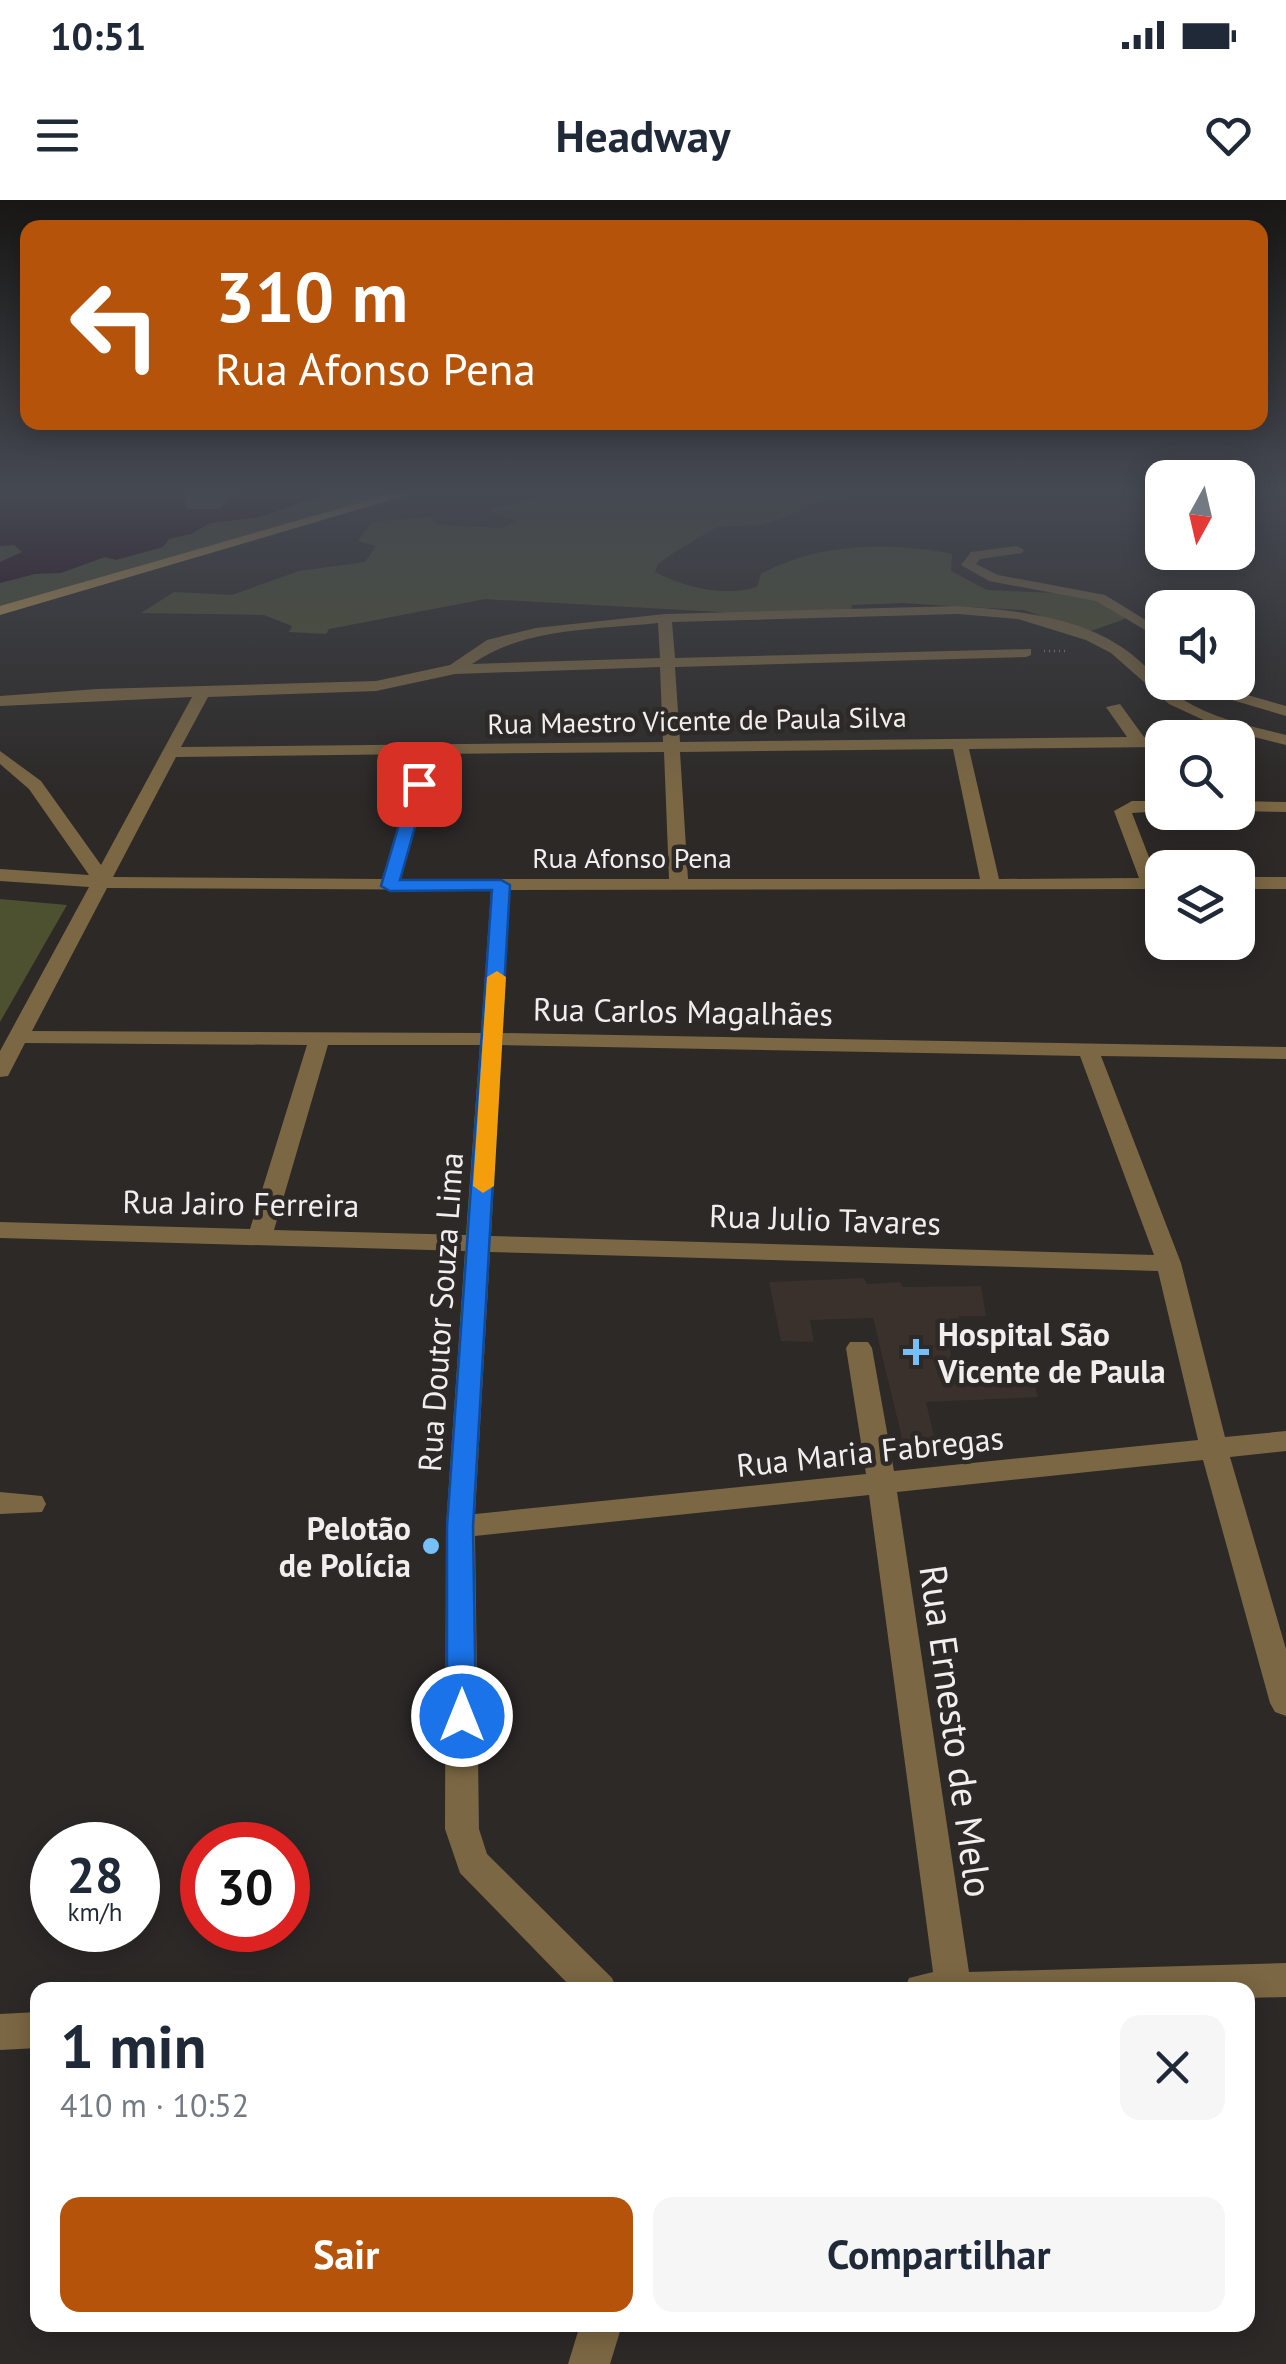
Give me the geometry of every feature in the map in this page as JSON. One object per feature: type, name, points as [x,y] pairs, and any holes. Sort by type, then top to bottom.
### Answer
[{"type":"main road","points":[[0,611],[55,595]]},
{"type":"street","points":[[1084,595],[1100,598],[1145,626]]},
{"type":"street","points":[[456,669],[506,637],[665,618],[943,610],[1019,615],[1066,628],[1116,650],[1175,701],[1204,716],[1286,740]]},
{"type":"street","points":[[665,618],[679,884]]},
{"type":"street","points":[[0,701],[97,694],[376,686],[456,669],[1026,652]]},
{"type":"street","points":[[0,1070],[202,693]]},
{"type":"street","points":[[1248,700],[1286,711]]},
{"type":"street","points":[[1114,707],[1138,742]]},
{"type":"street","points":[[1255,741],[1286,740]]},
{"type":"street","name":"Rua Maestro Vicente de Paula Silva","points":[[172,752],[1145,742]]},
{"type":"street","points":[[960,745],[990,882]]},
{"type":"street","points":[[390,886],[429,750]]},
{"type":"street","points":[[0,756],[35,785],[103,882]]},
{"type":"street","points":[[1145,806],[1123,811],[1145,860]]},
{"type":"street","points":[[1255,806],[1286,806]]},
{"type":"street","name":"Rua Afonso Pena","points":[[0,875],[103,882],[390,886],[1145,884]]},
{"type":"street","points":[[1255,883],[1286,883]]},
{"type":"street","name":"Rua Doutor Souza Lima","points":[[501,885],[460,1527],[465,1844],[479,1870],[592,1982]]},
{"type":"street","name":"Rua Carlos Magalhães","points":[[18,1037],[494,1040],[1286,1053]]},
{"type":"street","points":[[260,1236],[319,1040]]},
{"type":"street","points":[[1089,1052],[1169,1263],[1214,1450],[1286,1703]]},
{"type":"street","name":"Rua Jairo Ferreira","points":[[0,1230],[480,1241]]},
{"type":"street","name":"Rua Julio Tavares","points":[[480,1241],[1169,1263]]},
{"type":"street","name":"Rua Ernesto de Melo","points":[[859,1348],[882,1486],[937,1982]]},
{"type":"street","name":"Rua Maria Fabregas","points":[[460,1527],[1286,1442]]},
{"type":"street","points":[[0,1504],[32,1504]]},
{"type":"street","points":[[1209,1982],[1286,1980]]},
{"type":"street","points":[[0,2032],[30,2030]]},
{"type":"street","points":[[589,2364],[600,2332]]},
{"type":"shaded area","name":"Hospital São Vicente de Paula","points":[[864,1278],[867,1284],[900,1282],[903,1287],[981,1286],[986,1316],[959,1316],[961,1326],[947,1329],[952,1362],[1029,1363],[1038,1397],[926,1402],[935,1440],[903,1442],[873,1318],[810,1320],[814,1342],[781,1341],[769,1282]]},
{"type":"green space","points":[[0,595],[55,595],[0,611]]},
{"type":"green space","points":[[169,595],[1097,595],[1123,606],[1125,619],[1088,632],[1024,610],[901,603],[852,605],[851,610],[738,613],[485,599],[329,629],[326,634],[289,632],[292,626],[264,615],[141,613]]},
{"type":"green space","points":[[0,899],[67,905],[0,1022]]},
{"type":"slow traffic","points":[[483,1186],[497,977]]},
{"type":"place","name":"Hospital São Vicente de Paula","points":[[916,1352]]},
{"type":"place","name":"Pelotão de Polícia","points":[[431,1546]]},
{"type":"route","points":[[419,784],[390,886],[501,885],[460,1527],[462,1716]]}]
